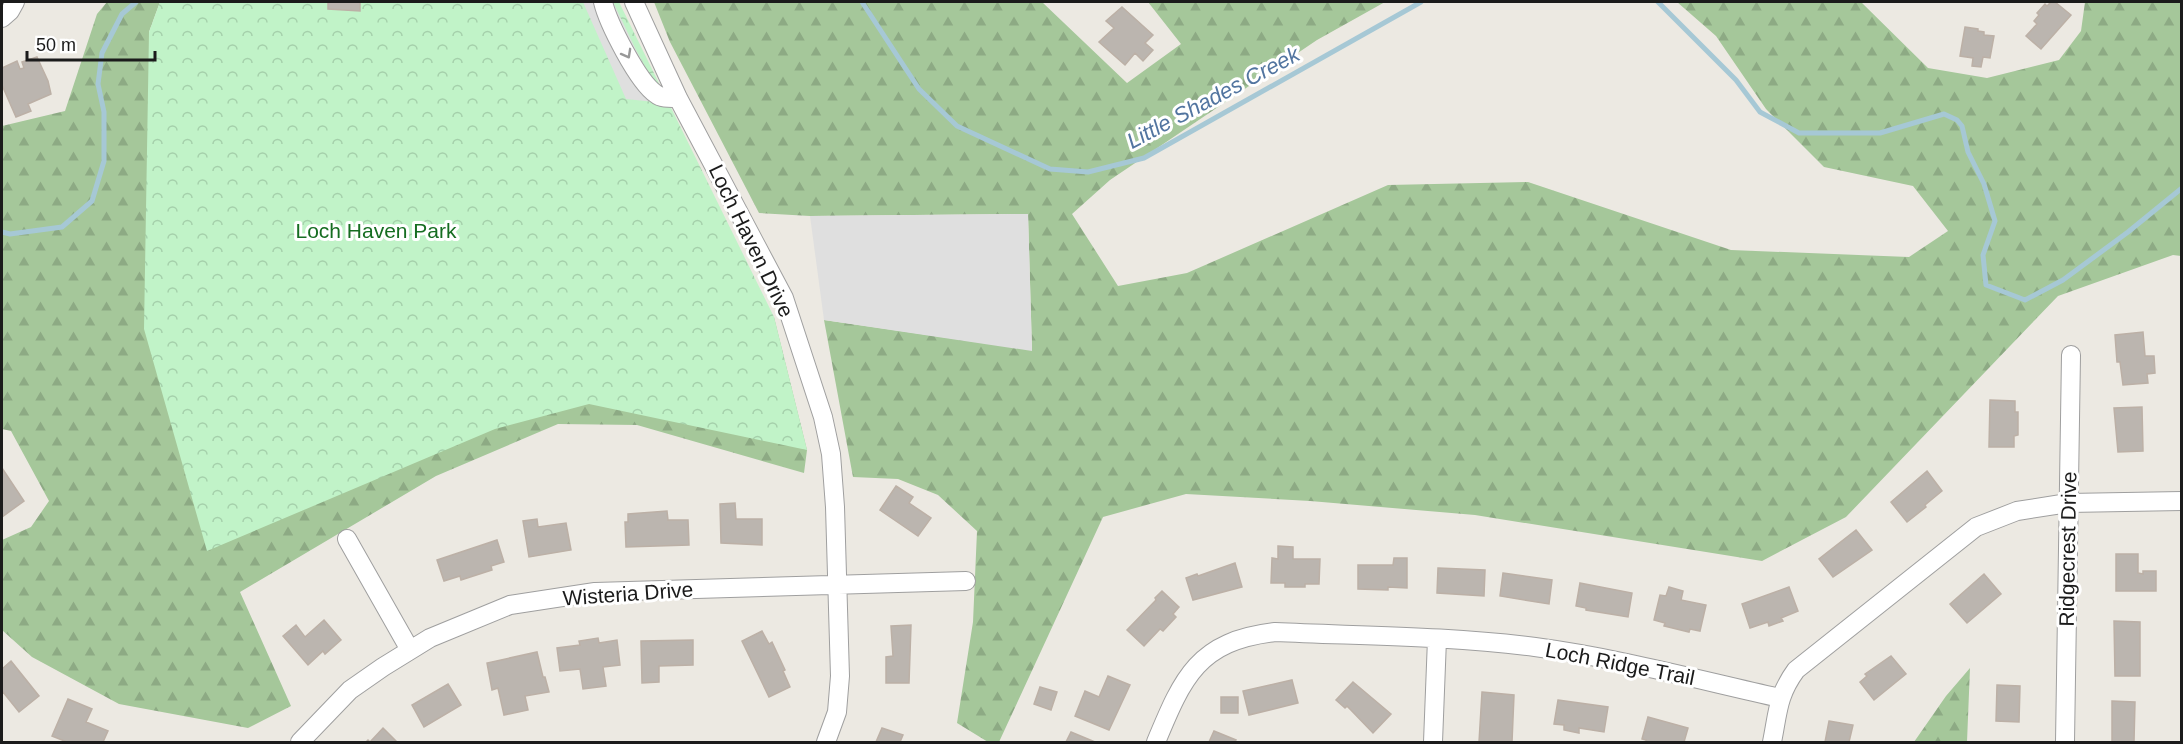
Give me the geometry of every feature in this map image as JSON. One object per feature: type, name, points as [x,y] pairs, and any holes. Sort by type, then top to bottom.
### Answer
[{"type":"street","points":[[2,18],[15,2]]},
{"type":"street","points":[[603,2],[619,40],[648,88],[658,96],[678,98]]},
{"type":"street","name":"Loch Haven Drive","points":[[634,2],[678,98],[783,298],[823,417],[831,454],[839,695],[837,712],[826,742]]},
{"type":"street","name":"Ridgecrest Drive","points":[[2065,742],[2071,355]]},
{"type":"street","points":[[1773,742],[1780,698],[1796,670],[1976,527],[2017,511],[2068,503],[2181,501]]},
{"type":"street","points":[[347,539],[410,650]]},
{"type":"street","name":"Wisteria Drive","points":[[300,742],[350,690],[410,650],[430,638],[510,605],[595,592],[966,581]]},
{"type":"street","name":"Loch Ridge Trail","points":[[1156,742],[1180,688],[1202,661],[1233,641],[1255,634],[1275,632],[1495,643],[1587,655],[1780,698]]},
{"type":"street","points":[[1433,742],[1437,639]]},
{"type":"green space","points":[[107,2],[160,2],[149,32],[567,348],[774,317],[807,450],[804,473],[637,425],[558,424],[436,476],[240,592],[291,706],[248,728],[119,704],[32,657],[2,630],[2,540],[31,527],[49,501],[11,431],[2,429],[2,126],[65,111],[97,14]]},
{"type":"green space","name":"Loch Haven Park","points":[[160,2],[619,2],[774,317],[807,450],[589,404],[495,429],[207,551],[144,329],[149,32]]},
{"type":"green space","points":[[654,2],[1042,2],[1127,83],[1181,44],[1148,2],[1385,2],[1317,40],[1110,180],[1072,214],[1118,286],[1187,273],[1388,185],[1528,182],[1731,250],[1909,257],[1948,231],[1913,186],[1824,167],[1766,109],[1716,36],[1677,2],[1861,2],[1928,68],[1987,78],[2059,60],[2081,31],[2085,2],[2181,2],[2181,256],[2173,255],[2058,296],[1846,517],[1762,561],[1475,515],[1310,501],[1186,494],[1103,517],[999,742],[988,742],[957,723],[973,622],[977,531],[938,495],[898,479],[853,477],[824,320],[1032,350],[1028,214],[810,216],[759,213],[670,42]]},
{"type":"green space","points":[[1970,668],[1967,742],[1914,742],[1946,696]]},
{"type":"shaded area","points":[[583,2],[613,2],[665,103],[626,99]]},
{"type":"shaded area","points":[[1028,214],[1032,351],[824,320],[810,216]]},
{"type":"building","points":[[328,2],[360,2],[360,11],[328,9]]},
{"type":"building","points":[[2055,2],[2071,15],[2041,49],[2026,36],[2037,24],[2034,21],[2039,15],[2037,13],[2045,4],[2047,6]]},
{"type":"building","points":[[1122,7],[1153,35],[1145,43],[1153,50],[1143,61],[1135,53],[1125,65],[1099,42],[1114,28],[1106,21]]},
{"type":"building","points":[[1965,27],[1978,29],[1984,32],[1984,35],[1994,36],[1990,58],[1983,57],[1981,67],[1972,66],[1973,58],[1960,56]]},
{"type":"building","points":[[37,57],[51,94],[28,104],[31,111],[16,117],[2,85],[2,68],[17,61],[20,69],[24,68],[22,62]]},
{"type":"building","points":[[2143,332],[2145,356],[2154,356],[2155,373],[2147,374],[2148,383],[2123,385],[2120,362],[2117,362],[2115,335]]},
{"type":"building","points":[[1990,400],[2015,401],[2015,412],[2018,412],[2018,435],[2014,436],[2014,447],[1989,447]]},
{"type":"building","points":[[2142,407],[2143,451],[2118,452],[2114,408]]},
{"type":"building","points":[[2,468],[24,501],[2,517]]},
{"type":"building","points":[[1927,471],[1942,491],[1907,522],[1891,502]]},
{"type":"building","points":[[896,486],[913,497],[909,503],[931,518],[918,536],[880,510]]},
{"type":"building","points":[[735,503],[736,519],[762,519],[762,545],[721,543],[720,504]]},
{"type":"building","points":[[667,511],[668,520],[688,520],[689,545],[626,547],[625,522],[628,522],[628,514]]},
{"type":"building","points":[[537,519],[538,527],[566,523],[571,550],[529,557],[523,521]]},
{"type":"building","points":[[1856,530],[1872,550],[1833,577],[1819,559]]},
{"type":"building","points":[[497,540],[504,562],[491,566],[492,570],[461,580],[460,576],[444,581],[437,560]]},
{"type":"building","points":[[1278,546],[1293,547],[1293,559],[1320,559],[1319,584],[1285,587],[1285,583],[1271,583],[1272,558],[1278,559]]},
{"type":"building","points":[[2116,554],[2138,554],[2138,573],[2156,571],[2156,591],[2116,591]]},
{"type":"building","points":[[1394,558],[1407,558],[1407,588],[1358,589],[1358,565],[1393,565]]},
{"type":"building","points":[[1235,563],[1242,587],[1193,600],[1186,578]]},
{"type":"building","points":[[1438,568],[1485,570],[1484,596],[1437,593]]},
{"type":"building","points":[[1503,573],[1552,580],[1549,604],[1500,596]]},
{"type":"building","points":[[1984,574],[2001,594],[1967,623],[1950,604]]},
{"type":"building","points":[[1580,583],[1632,593],[1628,617],[1586,610],[1586,608],[1576,606]]},
{"type":"building","points":[[1669,587],[1683,591],[1681,600],[1706,605],[1700,631],[1690,629],[1689,632],[1664,626],[1665,623],[1654,620],[1660,595],[1666,596]]},
{"type":"building","points":[[1789,587],[1798,611],[1781,618],[1783,621],[1769,626],[1768,622],[1750,628],[1742,604]]},
{"type":"building","points":[[1162,591],[1179,607],[1173,614],[1176,617],[1163,631],[1160,629],[1144,646],[1127,630]]},
{"type":"building","points":[[324,620],[341,640],[325,654],[323,651],[308,665],[283,636],[296,625],[305,637]]},
{"type":"building","points":[[2114,621],[2140,622],[2140,676],[2115,676]]},
{"type":"building","points":[[911,625],[909,683],[886,683],[886,657],[893,656],[891,626]]},
{"type":"building","points":[[762,631],[769,644],[772,642],[790,687],[769,697],[742,641]]},
{"type":"building","points":[[598,638],[599,643],[617,640],[620,665],[603,667],[606,686],[583,689],[580,669],[560,671],[557,648],[580,645],[579,641]]},
{"type":"building","points":[[693,640],[693,665],[659,666],[659,682],[642,683],[641,641]]},
{"type":"building","points":[[537,652],[549,692],[525,696],[528,710],[504,715],[498,688],[492,690],[487,663]]},
{"type":"building","points":[[1891,656],[1906,674],[1874,700],[1860,682],[1867,676],[1865,674]]},
{"type":"building","points":[[11,661],[39,696],[19,712],[2,693],[2,669]]},
{"type":"building","points":[[1108,676],[1130,685],[1109,730],[1075,716],[1085,691],[1099,697]]},
{"type":"building","points":[[1292,680],[1298,703],[1249,715],[1243,691]]},
{"type":"building","points":[[1353,682],[1391,714],[1373,733],[1347,706],[1345,708],[1336,700]]},
{"type":"building","points":[[448,684],[461,705],[424,727],[412,705]]},
{"type":"building","points":[[1997,685],[2020,686],[2019,722],[1996,721]]},
{"type":"building","points":[[1040,687],[1057,692],[1051,710],[1034,704]]},
{"type":"building","points":[[1482,692],[1514,695],[1512,742],[1479,742]]},
{"type":"building","points":[[1221,697],[1238,697],[1238,713],[1221,713]]},
{"type":"building","points":[[68,699],[92,709],[86,722],[108,731],[103,742],[67,742],[52,736]]},
{"type":"building","points":[[1558,700],[1608,707],[1604,732],[1579,728],[1579,733],[1564,730],[1564,725],[1554,724]]},
{"type":"building","points":[[2112,701],[2135,702],[2134,742],[2112,742]]},
{"type":"building","points":[[1648,717],[1688,728],[1684,742],[1646,742],[1642,739]]},
{"type":"building","points":[[1829,721],[1853,725],[1849,742],[1825,742]]},
{"type":"building","points":[[383,728],[397,742],[370,742]]},
{"type":"building","points":[[882,728],[903,735],[900,742],[876,742]]},
{"type":"building","points":[[1214,731],[1236,740],[1235,742],[1209,742]]},
{"type":"building","points":[[1071,732],[1095,742],[1066,742]]},
{"type":"waterway","name":"Little Shades Creek","points":[[2,232],[10,234],[62,227],[92,201],[104,161],[104,112],[98,84],[102,53],[122,14],[136,2]]},
{"type":"waterway","name":"Little Shades Creek","points":[[862,2],[919,89],[957,126],[1050,169],[1088,172],[1144,158],[1421,2]]},
{"type":"waterway","name":"Little Shades Creek","points":[[1658,2],[1736,80],[1760,112],[1799,133],[1880,133],[1944,114],[1957,120],[1962,126],[1968,152],[1984,184],[1995,221],[1983,255],[1986,285],[2025,300],[2063,280],[2182,188]]}]
